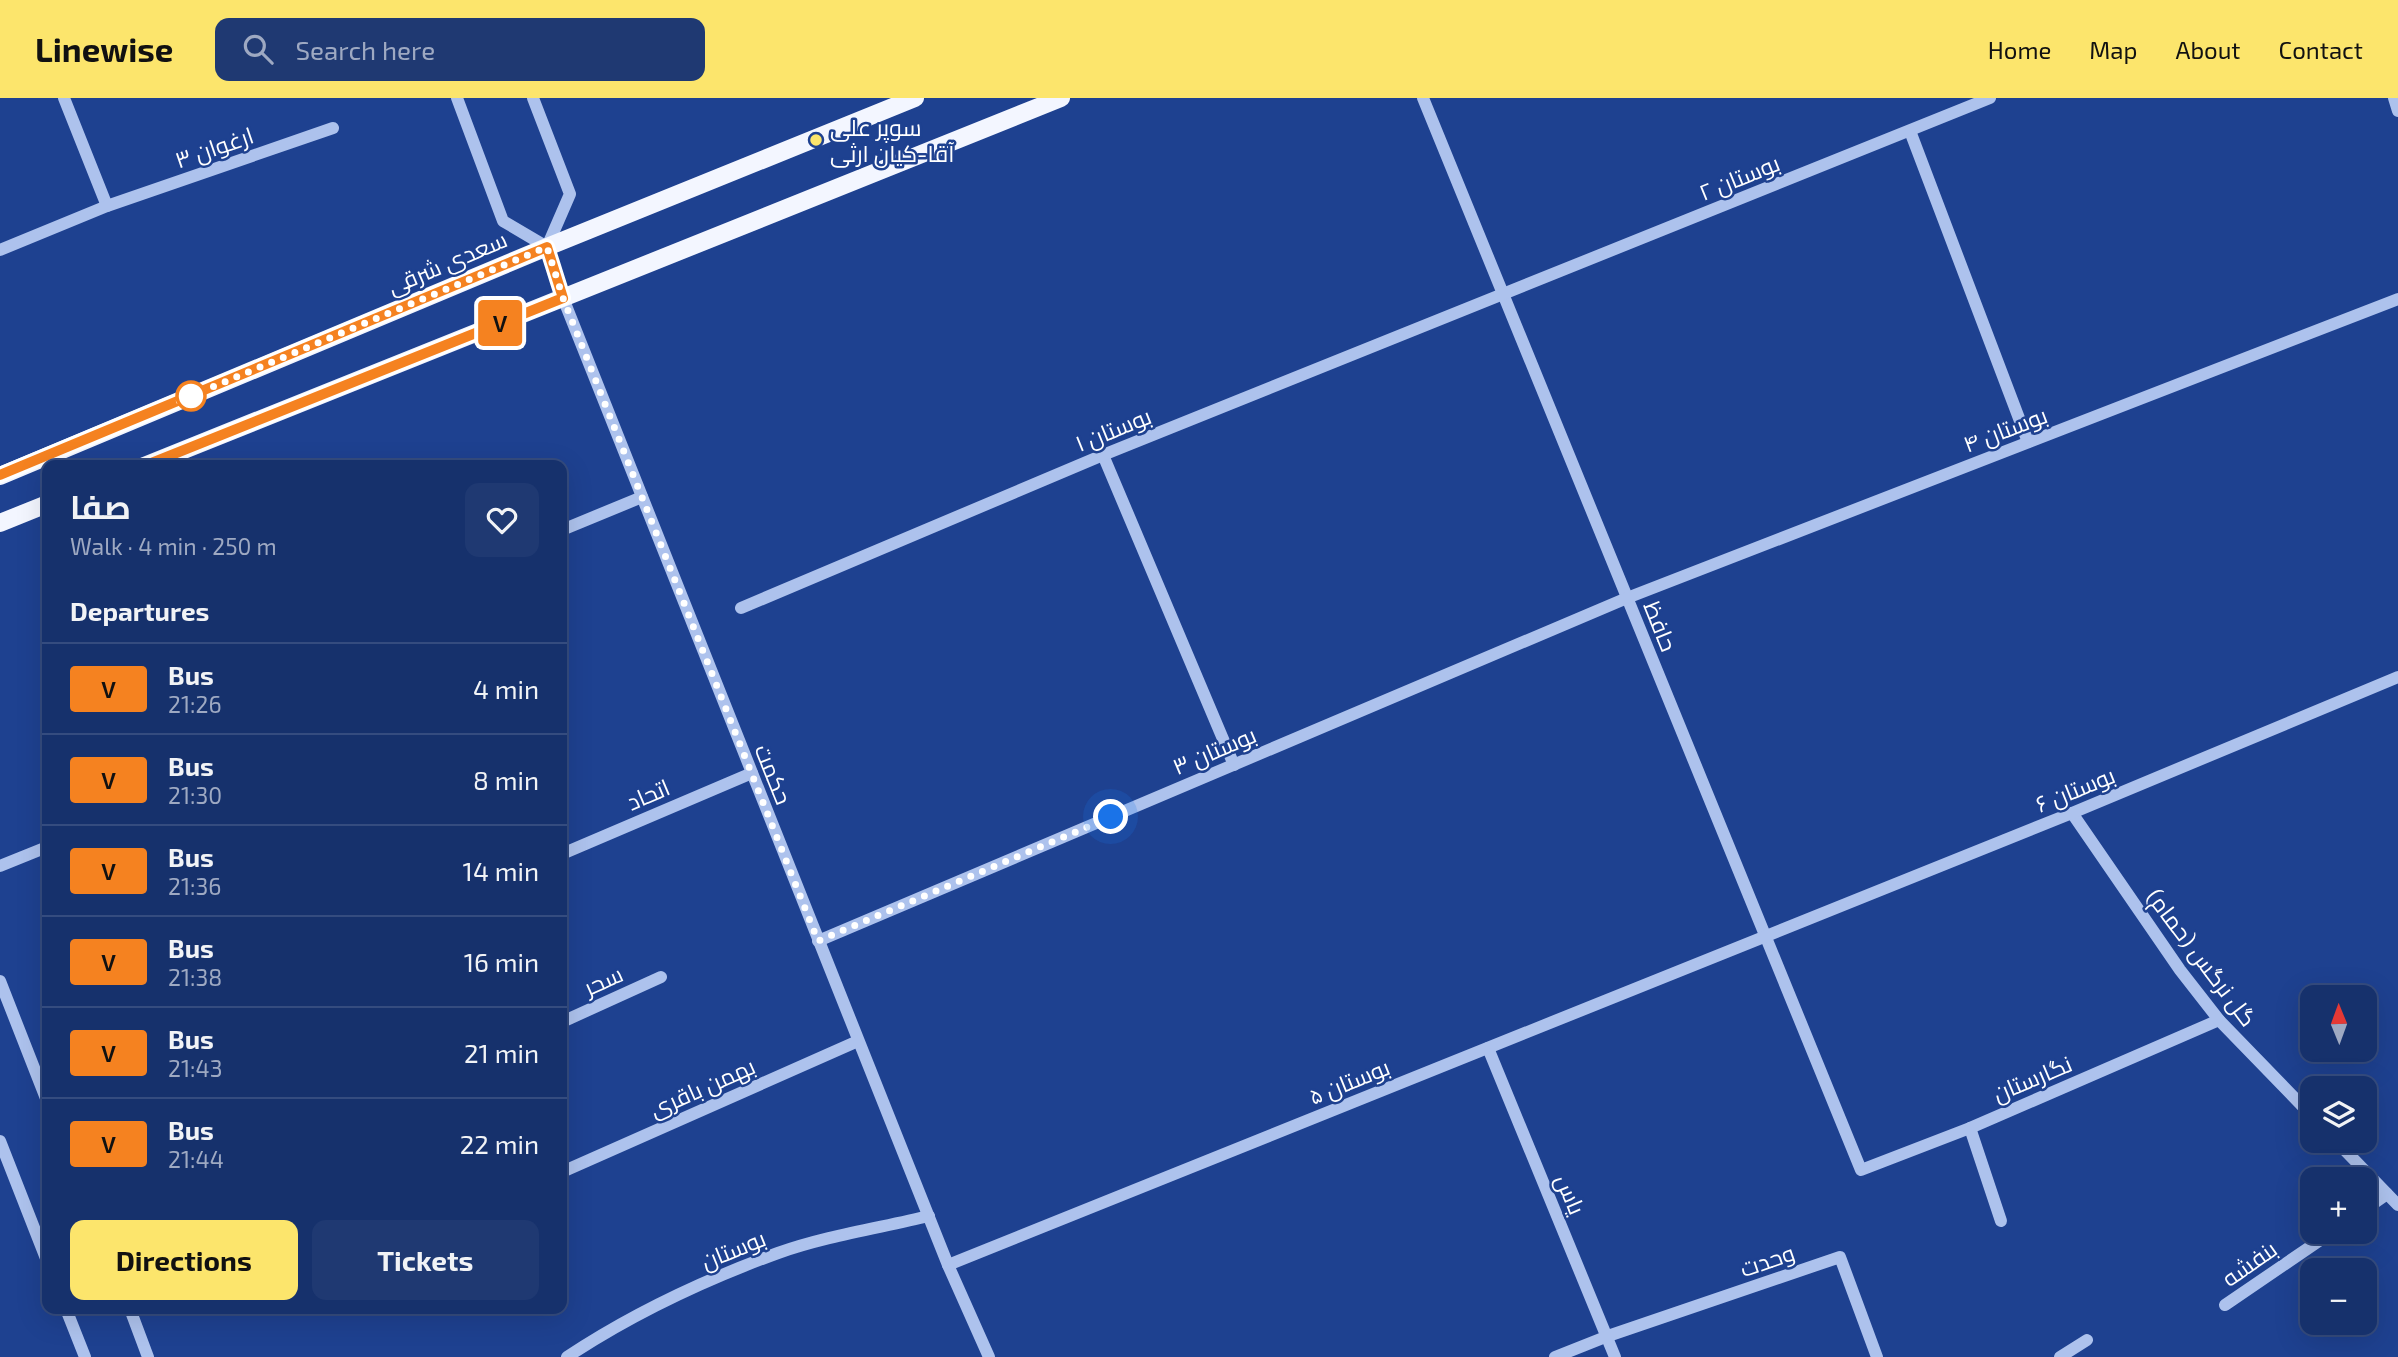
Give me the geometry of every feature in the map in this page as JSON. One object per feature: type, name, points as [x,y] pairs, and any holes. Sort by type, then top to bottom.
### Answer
[{"type":"main road","name":"سعدی شرقی","points":[[0,475],[547,247],[915,98]]},
{"type":"main road","points":[[159,460],[1061,98]]},
{"type":"main road","points":[[0,523],[42,506]]},
{"type":"street","points":[[64,98],[107,206]]},
{"type":"street","points":[[457,98],[503,221],[547,247],[570,194],[533,98]]},
{"type":"street","name":"حافظ","points":[[1423,98],[1861,1170]]},
{"type":"street","name":"بوستان ۲","points":[[1503,294],[1990,98]]},
{"type":"street","points":[[2394,98],[2398,111]]},
{"type":"street","name":"ارغوان ۳","points":[[0,250],[107,206],[334,128]]},
{"type":"street","points":[[1910,131],[2028,442]]},
{"type":"street","name":"حکمت","points":[[547,247],[563,298],[947,1265],[989,1357]]},
{"type":"street","name":"بوستان ۱","points":[[741,608],[1103,455],[1503,294]]},
{"type":"street","name":"بوستان ۴","points":[[1627,597],[2398,299]]},
{"type":"street","points":[[1103,455],[1234,765]]},
{"type":"street","points":[[567,528],[642,497]]},
{"type":"street","name":"بوستان ۳","points":[[818,941],[1627,597]]},
{"type":"street","name":"بوستان ۶","points":[[1766,936],[2072,813],[2398,677]]},
{"type":"street","name":"اتحاد","points":[[567,852],[752,773]]},
{"type":"street","name":"گل نرگس (حمام)","points":[[2072,813],[2180,970],[2218,1020],[2300,1104]]},
{"type":"street","points":[[0,866],[42,849]]},
{"type":"street","name":"بوستان ۵","points":[[947,1265],[1766,936]]},
{"type":"street","name":"سحر","points":[[567,1020],[661,977]]},
{"type":"street","points":[[0,981],[42,1088]]},
{"type":"street","name":"نگارستان","points":[[1861,1170],[1970,1128],[2218,1020]]},
{"type":"street","name":"بهمن باقری","points":[[567,1170],[858,1041]]},
{"type":"street","name":"یاس","points":[[1488,1048],[1615,1357]]},
{"type":"street","points":[[1970,1128],[2001,1221]]},
{"type":"street","points":[[0,1141],[42,1248]]},
{"type":"street","points":[[2348,1153],[2398,1205]]},
{"type":"street","points":[[2377,1201],[2387,1194]]},
{"type":"street","name":"بوستان","points":[[567,1357],[611,1328],[706,1282],[780,1252],[929,1216]]},
{"type":"street","name":"بنفشه","points":[[2225,1305],[2314,1244]]},
{"type":"street","name":"وحدت","points":[[1608,1336],[1839,1257],[1876,1357]]},
{"type":"street","points":[[68,1314],[85,1357]]},
{"type":"street","points":[[132,1314],[148,1357]]},
{"type":"street","points":[[1556,1357],[1608,1336]]},
{"type":"street","points":[[2060,1357],[2087,1340]]},
{"type":"bus line","name":"۷","points":[[0,475],[547,247],[563,298],[159,460]]},
{"type":"place","name":"سوپر علی آقا-کیان ارثی","points":[[816,140]]},
{"type":"route","points":[[191,396],[179,401],[547,247],[563,298],[818,941],[1111,817]]}]
